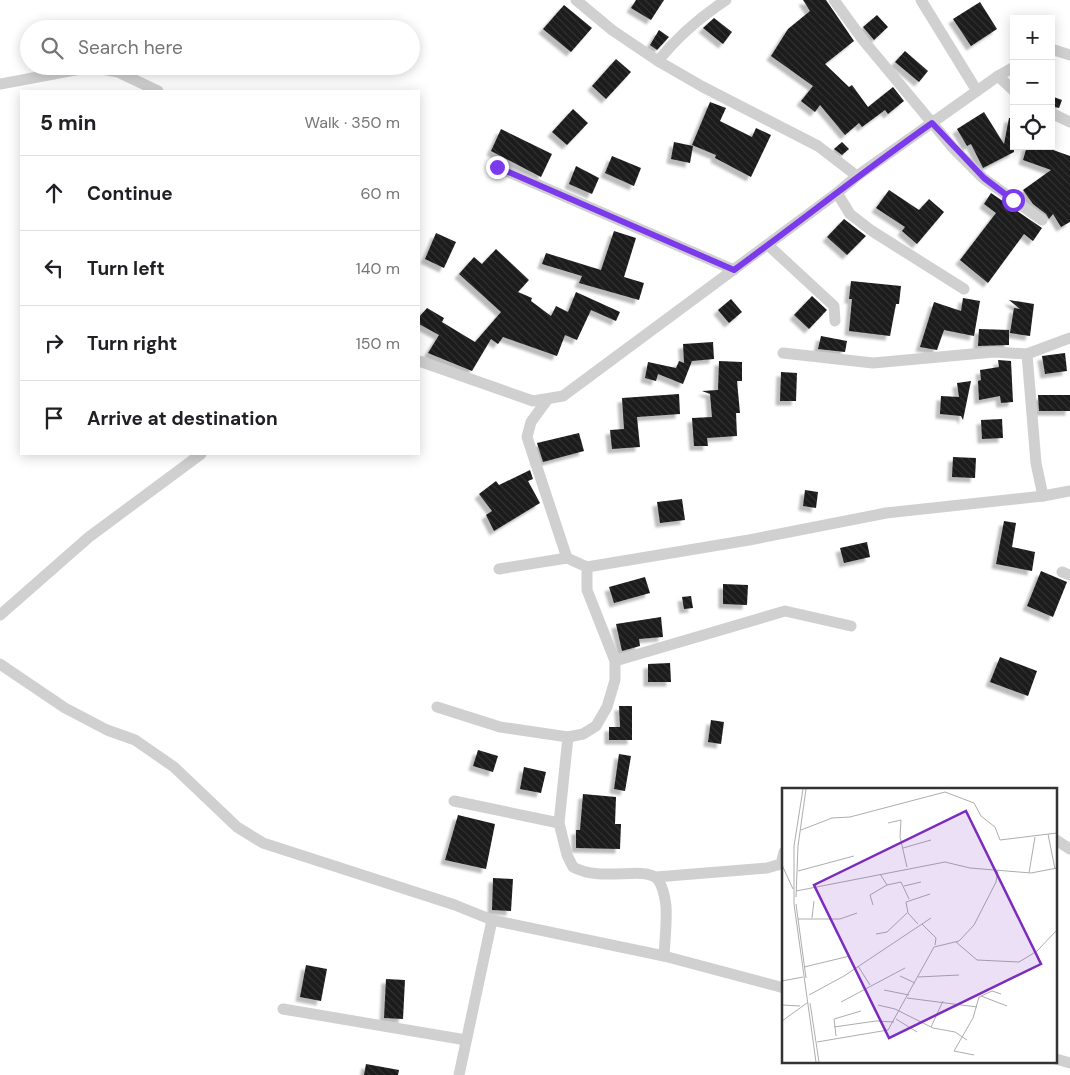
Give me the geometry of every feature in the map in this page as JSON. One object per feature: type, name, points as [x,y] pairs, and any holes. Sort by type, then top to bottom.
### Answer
[{"type":"street","points":[[576,0],[612,30],[658,61],[703,87],[818,146],[857,176]]},
{"type":"street","points":[[658,61],[693,22],[726,0]]},
{"type":"street","points":[[834,0],[863,40],[932,123],[984,178],[1042,220]]},
{"type":"street","points":[[921,0],[977,91]]},
{"type":"street","points":[[1055,50],[1070,55]]},
{"type":"street","points":[[420,361],[519,398],[533,401],[563,396],[837,193],[857,176],[1010,69]]},
{"type":"street","points":[[0,84],[48,75]]},
{"type":"street","points":[[124,75],[156,90]]},
{"type":"street","points":[[998,76],[1010,87]]},
{"type":"street","points":[[1055,115],[1070,122]]},
{"type":"street","points":[[497,167],[734,270]]},
{"type":"street","points":[[837,193],[850,214],[964,289]]},
{"type":"street","points":[[768,244],[834,306],[835,322]]},
{"type":"street","points":[[783,353],[873,363],[994,352],[1027,354],[1070,338]]},
{"type":"street","points":[[1027,354],[1036,463],[1043,496]]},
{"type":"street","points":[[547,400],[530,422],[527,437],[567,558]]},
{"type":"street","points":[[0,615],[89,537],[200,455]]},
{"type":"street","points":[[499,569],[567,558],[587,566],[749,540],[886,513],[1043,496],[1070,491]]},
{"type":"street","points":[[438,708],[500,727],[568,737],[583,734],[596,726],[607,707],[615,680],[615,661],[587,590],[587,566]]},
{"type":"street","points":[[615,661],[785,611],[851,626]]},
{"type":"street","points":[[0,664],[65,708],[107,730],[135,740],[174,767],[237,827],[263,843],[455,905],[492,920],[664,956],[782,987]]},
{"type":"street","points":[[568,737],[559,822],[567,855],[573,867],[596,876],[646,874],[656,877],[767,868],[781,864],[782,860]]},
{"type":"street","points":[[454,801],[559,822]]},
{"type":"street","points":[[1058,841],[1070,849]]},
{"type":"street","points":[[656,877],[661,885],[666,905],[664,956]]},
{"type":"street","points":[[459,1075],[492,920]]},
{"type":"street","points":[[283,1009],[466,1040]]},
{"type":"building","points":[[636,0],[664,0],[651,20],[631,8]]},
{"type":"building","points":[[803,0],[826,0],[854,41],[825,64],[849,87],[852,85],[868,107],[893,87],[904,101],[888,114],[885,110],[862,127],[859,123],[845,135],[820,105],[815,112],[801,101],[813,86],[771,56],[788,29],[810,11]]},
{"type":"building","points":[[980,2],[997,29],[971,46],[953,19]]},
{"type":"building","points":[[564,5],[592,28],[571,52],[543,29]]},
{"type":"building","points":[[877,15],[888,27],[874,40],[863,27]]},
{"type":"building","points":[[714,18],[732,32],[723,44],[703,28]]},
{"type":"building","points":[[659,30],[669,37],[657,50],[650,45]]},
{"type":"building","points":[[905,51],[928,71],[919,82],[895,62]]},
{"type":"building","points":[[616,59],[631,72],[606,99],[592,86]]},
{"type":"building","points":[[1055,97],[1062,100],[1059,108],[1055,107]]},
{"type":"building","points":[[710,102],[726,108],[720,121],[752,137],[756,128],[771,135],[751,177],[715,158],[716,155],[692,145]]},
{"type":"building","points":[[573,109],[588,123],[567,145],[552,132]]},
{"type":"building","points":[[984,112],[1004,144],[1010,118],[1010,150],[1014,150],[1014,152],[983,168],[971,144],[967,146],[957,129]]},
{"type":"building","points":[[501,129],[552,154],[541,177],[491,151]]},
{"type":"building","points":[[674,142],[693,146],[690,163],[671,159]]},
{"type":"building","points":[[842,142],[849,149],[842,155],[834,149]]},
{"type":"building","points":[[1026,150],[1053,150],[1070,156],[1070,222],[1061,227],[1053,214],[1049,219],[1046,214],[1033,204],[1023,190],[1051,170],[1023,160]]},
{"type":"building","points":[[612,156],[641,168],[634,186],[605,173]]},
{"type":"building","points":[[576,166],[599,178],[592,194],[569,184]]},
{"type":"building","points":[[889,190],[919,210],[929,199],[944,212],[917,244],[902,231],[905,227],[876,208]]},
{"type":"building","points":[[991,193],[1042,228],[1033,241],[1024,234],[988,283],[960,260],[996,213],[984,204]]},
{"type":"building","points":[[844,219],[866,236],[847,255],[827,237]]},
{"type":"building","points":[[614,231],[636,238],[624,277],[644,283],[639,300],[579,283],[582,276],[542,264],[546,253],[601,270]]},
{"type":"building","points":[[436,233],[456,242],[444,268],[425,259]]},
{"type":"building","points":[[496,249],[529,280],[518,292],[532,298],[531,301],[551,316],[556,306],[568,312],[576,292],[620,312],[616,321],[591,310],[577,340],[565,335],[557,356],[503,337],[498,344],[491,339],[472,371],[428,353],[439,335],[420,325],[420,316],[427,308],[444,318],[442,322],[475,342],[501,312],[459,274],[474,257],[482,264]]},
{"type":"building","points":[[851,281],[901,286],[899,304],[896,304],[890,336],[849,331],[852,299],[849,299]]},
{"type":"building","points":[[812,296],[827,310],[809,329],[794,315]]},
{"type":"building","points":[[963,298],[980,301],[974,336],[944,330],[937,350],[920,347],[934,302],[961,311]]},
{"type":"building","points":[[731,299],[742,312],[729,323],[718,310]]},
{"type":"building","points":[[1009,300],[1034,304],[1030,336],[1010,333],[1014,308],[1020,309]]},
{"type":"building","points":[[979,329],[1009,330],[1009,345],[978,346]]},
{"type":"building","points":[[821,336],[847,341],[845,352],[818,349]]},
{"type":"building","points":[[713,342],[714,359],[692,361],[683,384],[658,374],[656,381],[645,378],[648,362],[676,368],[679,361],[684,363],[683,344]]},
{"type":"building","points":[[1065,353],[1067,371],[1045,374],[1042,356]]},
{"type":"building","points":[[998,360],[1011,361],[1013,402],[1001,403],[1000,396],[979,400],[978,381],[981,380],[980,370],[999,367]]},
{"type":"building","points":[[719,361],[742,362],[742,381],[737,381],[740,413],[736,413],[737,436],[707,438],[708,446],[694,446],[692,418],[712,417],[710,394],[702,391],[718,390]]},
{"type":"building","points":[[781,372],[797,373],[796,401],[780,401]]},
{"type":"building","points":[[971,381],[963,420],[961,416],[940,414],[941,396],[959,397],[957,383]]},
{"type":"building","points":[[679,394],[680,414],[637,417],[640,447],[612,449],[610,430],[624,429],[622,398]]},
{"type":"building","points":[[1038,395],[1070,395],[1070,411],[1039,411]]},
{"type":"building","points":[[1002,419],[1003,438],[982,439],[981,420]]},
{"type":"building","points":[[579,433],[584,451],[543,462],[537,443]]},
{"type":"building","points":[[953,457],[976,458],[975,478],[952,477]]},
{"type":"building","points":[[530,470],[533,479],[528,481],[540,503],[494,531],[486,515],[492,511],[479,494],[496,481],[499,485]]},
{"type":"building","points":[[805,490],[818,492],[816,508],[803,506]]},
{"type":"building","points":[[682,499],[685,520],[660,523],[657,502]]},
{"type":"building","points":[[1004,521],[1016,523],[1012,547],[1035,552],[1032,571],[996,564]]},
{"type":"building","points":[[867,542],[870,557],[844,563],[840,548]]},
{"type":"building","points":[[1041,571],[1067,582],[1053,617],[1027,606]]},
{"type":"building","points":[[645,577],[650,593],[614,603],[609,587]]},
{"type":"building","points":[[723,584],[748,585],[747,605],[723,604]]},
{"type":"building","points":[[691,596],[693,608],[684,609],[682,597]]},
{"type":"building","points":[[661,617],[663,637],[639,639],[640,646],[622,651],[616,624]]},
{"type":"building","points":[[1000,657],[1037,671],[1028,696],[990,682]]},
{"type":"building","points":[[670,663],[671,682],[648,682],[648,664]]},
{"type":"building","points":[[619,706],[632,706],[632,740],[609,740],[609,727],[620,727]]},
{"type":"building","points":[[711,720],[724,722],[721,744],[708,742]]},
{"type":"building","points":[[478,750],[498,756],[493,772],[473,766]]},
{"type":"building","points":[[619,754],[631,756],[625,791],[614,789]]},
{"type":"building","points":[[524,767],[546,772],[541,793],[520,789]]},
{"type":"building","points":[[583,794],[616,797],[615,824],[621,824],[620,849],[576,848],[576,830],[580,830]]},
{"type":"building","points":[[458,815],[495,824],[486,869],[445,860]]},
{"type":"building","points":[[493,878],[513,879],[511,911],[492,910]]},
{"type":"building","points":[[306,965],[327,969],[321,1001],[300,997]]},
{"type":"building","points":[[386,979],[405,980],[403,1019],[384,1018]]},
{"type":"building","points":[[366,1064],[399,1070],[398,1075],[364,1075]]},
{"type":"route","points":[[497,167],[734,270],[857,176],[932,123],[953,148],[984,178],[1013,200]]}]
